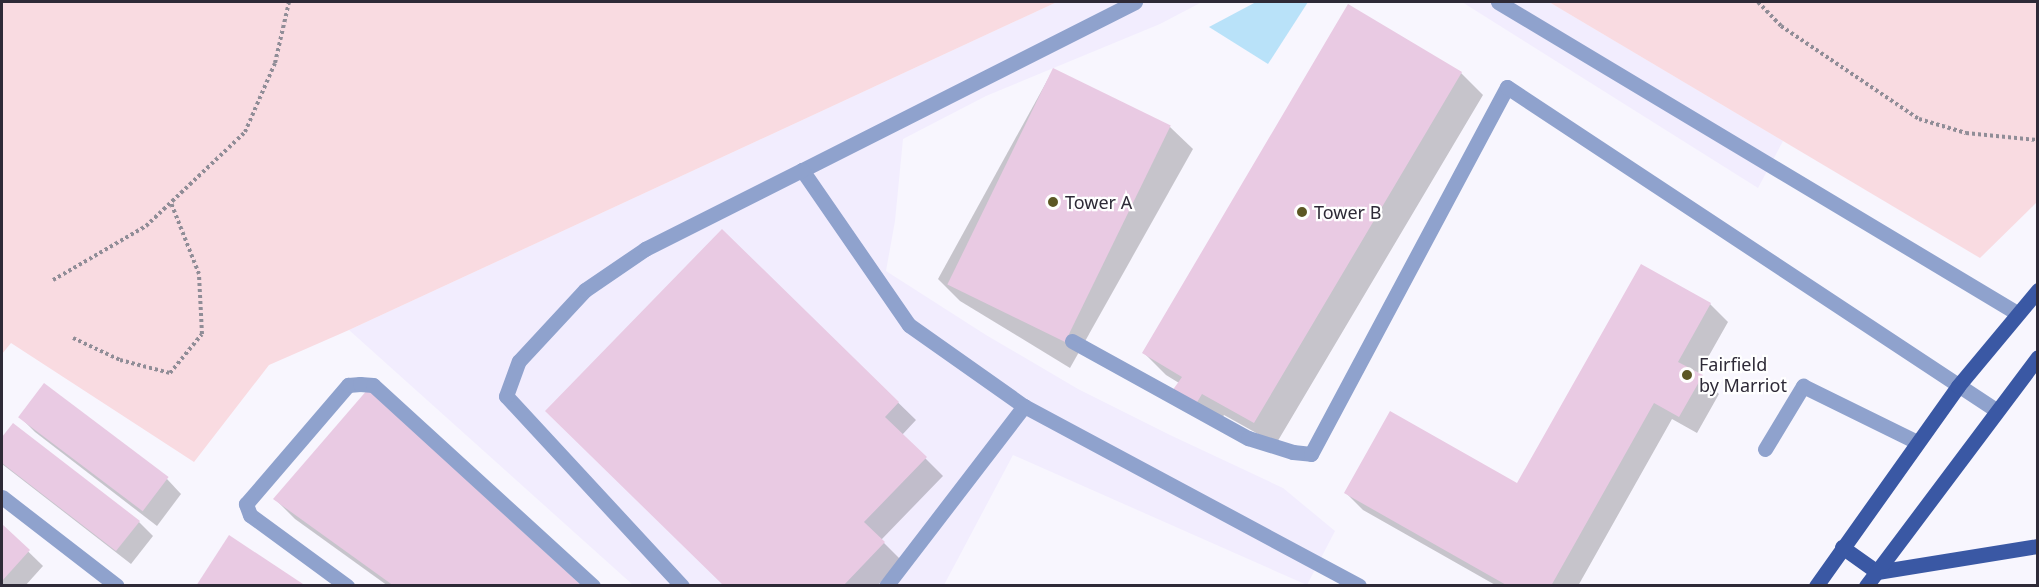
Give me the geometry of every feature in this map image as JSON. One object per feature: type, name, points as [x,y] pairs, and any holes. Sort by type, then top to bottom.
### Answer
[{"type":"main road","points":[[1816,585],[1958,386],[2037,290]]},
{"type":"main road","points":[[1866,585],[2037,357]]},
{"type":"main road","points":[[1842,547],[1877,572],[2037,546]]},
{"type":"street","points":[[682,585],[506,396],[519,361],[585,290],[645,249],[1135,2]]},
{"type":"street","points":[[1498,2],[2017,313]]},
{"type":"street","points":[[1072,342],[1248,438],[1293,452],[1311,454],[1507,87],[1996,410]]},
{"type":"street","points":[[802,170],[909,325],[1024,406],[1359,585]]},
{"type":"street","points":[[347,585],[250,515],[246,504],[348,386],[360,384],[373,385],[593,585]]},
{"type":"street","points":[[1765,449],[1803,386],[1917,442]]},
{"type":"street","points":[[886,585],[1024,406]]},
{"type":"street","points":[[2,496],[117,585]]},
{"type":"path","points":[[53,280],[146,226],[245,132],[275,63],[289,2]]},
{"type":"path","points":[[1758,2],[1781,26],[1919,119],[1966,133],[2037,140]]},
{"type":"path","points":[[73,338],[120,360],[170,373],[202,334],[199,274],[171,202]]},
{"type":"shaded area","points":[[2,2],[1057,2],[269,365],[194,462],[11,343],[2,354]]},
{"type":"shaded area","points":[[1057,2],[1202,2],[1160,24],[986,96],[903,139],[895,221],[886,271],[986,335],[1078,389],[1283,488],[1335,531],[1307,585],[1013,455],[944,585],[633,585],[349,330]]},
{"type":"shaded area","points":[[1462,2],[1549,2],[1783,141],[1758,188]]},
{"type":"shaded area","points":[[1549,2],[2037,2],[2037,202],[1980,258]]},
{"type":"water","points":[[1256,2],[1308,2],[1268,64],[1209,27]]},
{"type":"building","name":"Tower B","points":[[1348,4],[1462,72],[1254,423],[1202,394],[1196,404],[1172,391],[1182,377],[1142,353]]},
{"type":"building","name":"Tower A","points":[[1053,68],[1171,125],[1065,342],[947,285]]},
{"type":"building","points":[[722,229],[899,402],[885,417],[927,457],[864,522],[885,542],[843,586],[724,586],[545,411]]},
{"type":"building","points":[[1641,264],[1711,303],[1678,362],[1703,375],[1679,417],[1654,403],[1551,586],[1508,586],[1344,493],[1390,411],[1517,483]]},
{"type":"building","points":[[44,383],[169,477],[143,511],[18,417]]},
{"type":"building","points":[[368,389],[582,586],[394,586],[273,499]]},
{"type":"building","points":[[13,423],[140,521],[116,551],[2,463],[2,437]]},
{"type":"building","points":[[2,524],[30,550],[2,581]]},
{"type":"building","points":[[229,535],[306,586],[196,586]]},
{"type":"place","name":"Tower A","points":[[1053,202]]},
{"type":"place","name":"Tower B","points":[[1302,212]]},
{"type":"place","name":"Fairfield by Marriot","points":[[1687,375]]}]
